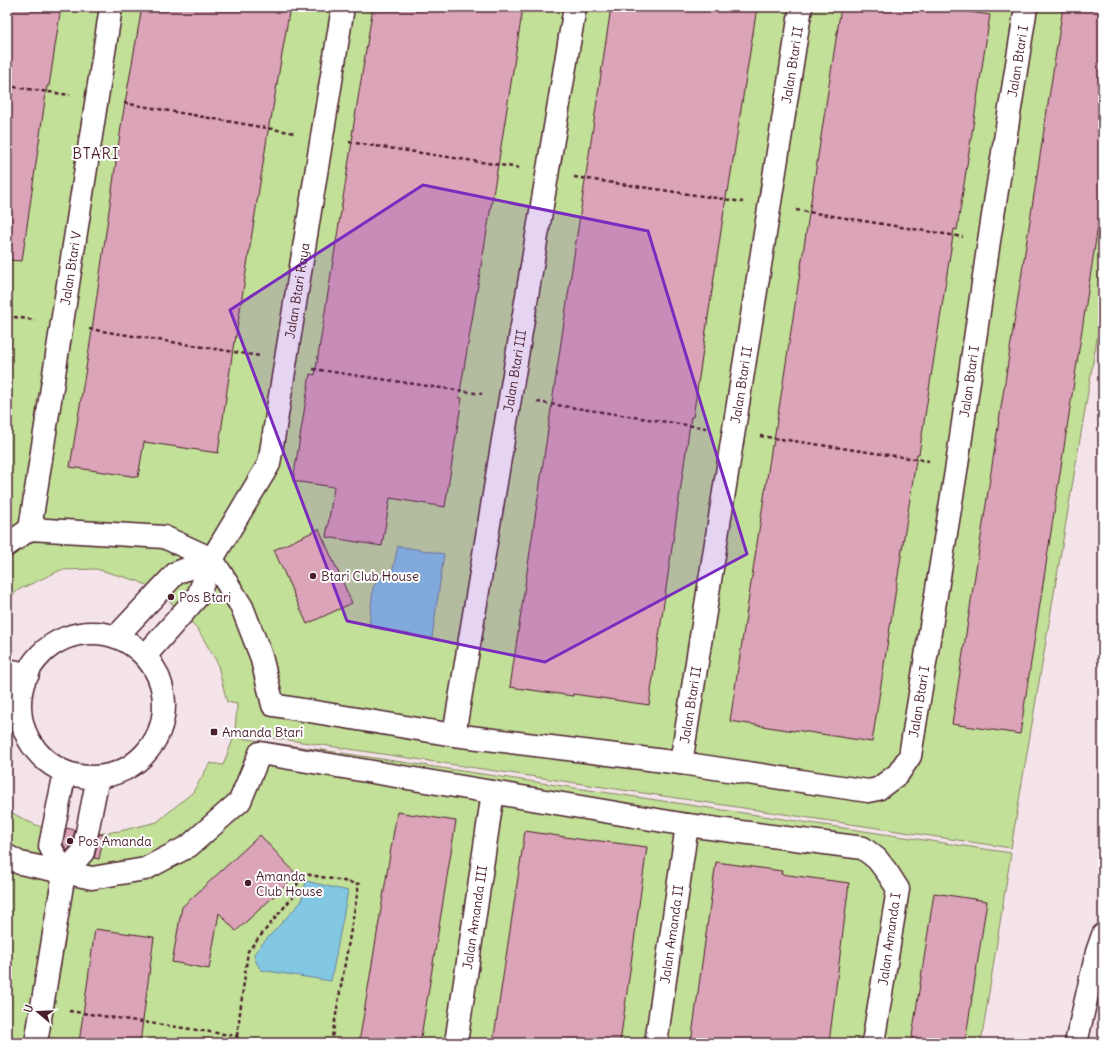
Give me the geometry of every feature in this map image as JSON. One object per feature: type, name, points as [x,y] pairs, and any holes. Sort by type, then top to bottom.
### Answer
[{"type":"street","name":"Jalan Btari V","points":[[30,529],[110,7]]},
{"type":"street","name":"Jalan Btari Raya","points":[[145,656],[198,596],[212,559],[269,464],[343,7]]},
{"type":"street","name":"Jalan Btari III","points":[[454,735],[575,7]]},
{"type":"street","name":"Jalan Btari II","points":[[681,763],[801,7]]},
{"type":"street","name":"Jalan Btari I","points":[[681,763],[868,791],[878,789],[898,774],[910,756],[956,473],[1026,7]]},
{"type":"street","points":[[7,545],[30,529],[164,537],[212,559],[242,607],[261,656],[273,704],[454,735],[681,763]]},
{"type":"street","points":[[116,637],[176,573],[212,559]]},
{"type":"street","points":[[99,633],[116,637],[132,644],[145,656],[155,670],[162,687],[164,704],[162,722],[156,739],[146,753],[132,765],[116,773],[98,777],[81,776],[65,772],[51,764],[39,753],[29,739],[14,706],[22,690],[17,672],[37,659],[50,647],[65,638],[82,634],[99,633]]},
{"type":"street","points":[[7,856],[20,864],[92,878],[145,869],[189,846],[240,801],[260,753],[687,825]]},
{"type":"street","points":[[64,873],[50,846],[65,772]]},
{"type":"street","points":[[36,1043],[64,873],[83,852],[98,777]]},
{"type":"street","name":"Jalan Amanda III","points":[[456,1043],[493,792]]},
{"type":"street","name":"Jalan Amanda I","points":[[687,825],[863,848],[877,859],[888,872],[898,889],[873,1043]]},
{"type":"street","name":"Jalan Amanda II","points":[[656,1043],[687,825]]},
{"type":"street","points":[[1076,1043],[1097,952],[1103,935]]},
{"type":"path","points":[[7,86],[96,99],[548,173],[770,205],[990,241]]},
{"type":"path","points":[[239,1043],[237,1036],[248,951],[296,894],[300,873],[359,884],[331,1043]]},
{"type":"path","points":[[7,1001],[237,1036]]},
{"type":"highlighted area","points":[[423,185],[648,231],[747,554],[545,662],[347,621],[230,310]]},
{"type":"green space","points":[[7,7],[1103,7],[1103,303],[1011,848],[235,732],[237,704],[227,702],[217,662],[197,628],[159,591],[138,581],[96,569],[61,570],[20,589],[7,599]]},
{"type":"green space","points":[[234,737],[1011,853],[981,1043],[7,1043],[7,810],[27,821],[53,832],[87,835],[120,831],[157,822],[193,792],[210,763],[223,765]]},
{"type":"water","points":[[398,546],[444,554],[432,638],[369,627],[373,587],[378,580],[391,577]]},
{"type":"water","points":[[306,881],[348,891],[331,981],[261,970],[256,962],[254,954],[301,902]]},
{"type":"building","points":[[7,7],[61,7],[49,86],[47,86],[22,261],[7,260]]},
{"type":"building","points":[[142,7],[290,7],[270,119],[234,342],[218,453],[144,442],[138,477],[70,467],[91,337],[122,120]]},
{"type":"building","points":[[373,7],[523,7],[459,398],[462,398],[445,507],[390,498],[382,546],[326,537],[334,487],[293,481],[310,374],[315,375]]},
{"type":"building","points":[[611,7],[757,7],[728,192],[727,191],[693,417],[691,417],[649,705],[510,687]]},
{"type":"building","points":[[841,7],[938,7],[990,15],[957,230],[954,229],[872,742],[730,721]]},
{"type":"building","points":[[1063,7],[1103,7],[1103,193],[1020,734],[952,724]]},
{"type":"building","name":"Btari Club House","points":[[319,529],[352,603],[307,624],[274,550]]},
{"type":"building","points":[[397,812],[456,821],[420,1043],[359,1043]]},
{"type":"building","points":[[66,828],[75,830],[71,846],[67,851],[63,844]]},
{"type":"building","points":[[525,831],[592,841],[647,847],[620,1043],[493,1043]]},
{"type":"building","points":[[99,834],[104,835],[99,859],[94,858]]},
{"type":"building","name":"Amanda Club House","points":[[260,835],[297,875],[236,931],[219,913],[209,969],[172,962],[182,907]]},
{"type":"building","points":[[716,862],[782,871],[781,874],[849,883],[829,1043],[691,1043]]},
{"type":"building","points":[[934,893],[987,901],[965,1043],[911,1043]]},
{"type":"building","points":[[95,929],[154,937],[140,1043],[79,1043]]},
{"type":"place","name":"Btari Club House","points":[[313,576]]},
{"type":"place","name":"Pos Btari","points":[[171,597]]},
{"type":"place","name":"Amanda Btari","points":[[214,732]]},
{"type":"place","name":"Pos Amanda","points":[[70,841]]},
{"type":"place","name":"Amanda Club House","points":[[248,883]]},
{"type":"district","name":"BTARI","points":[[96,154]]}]
